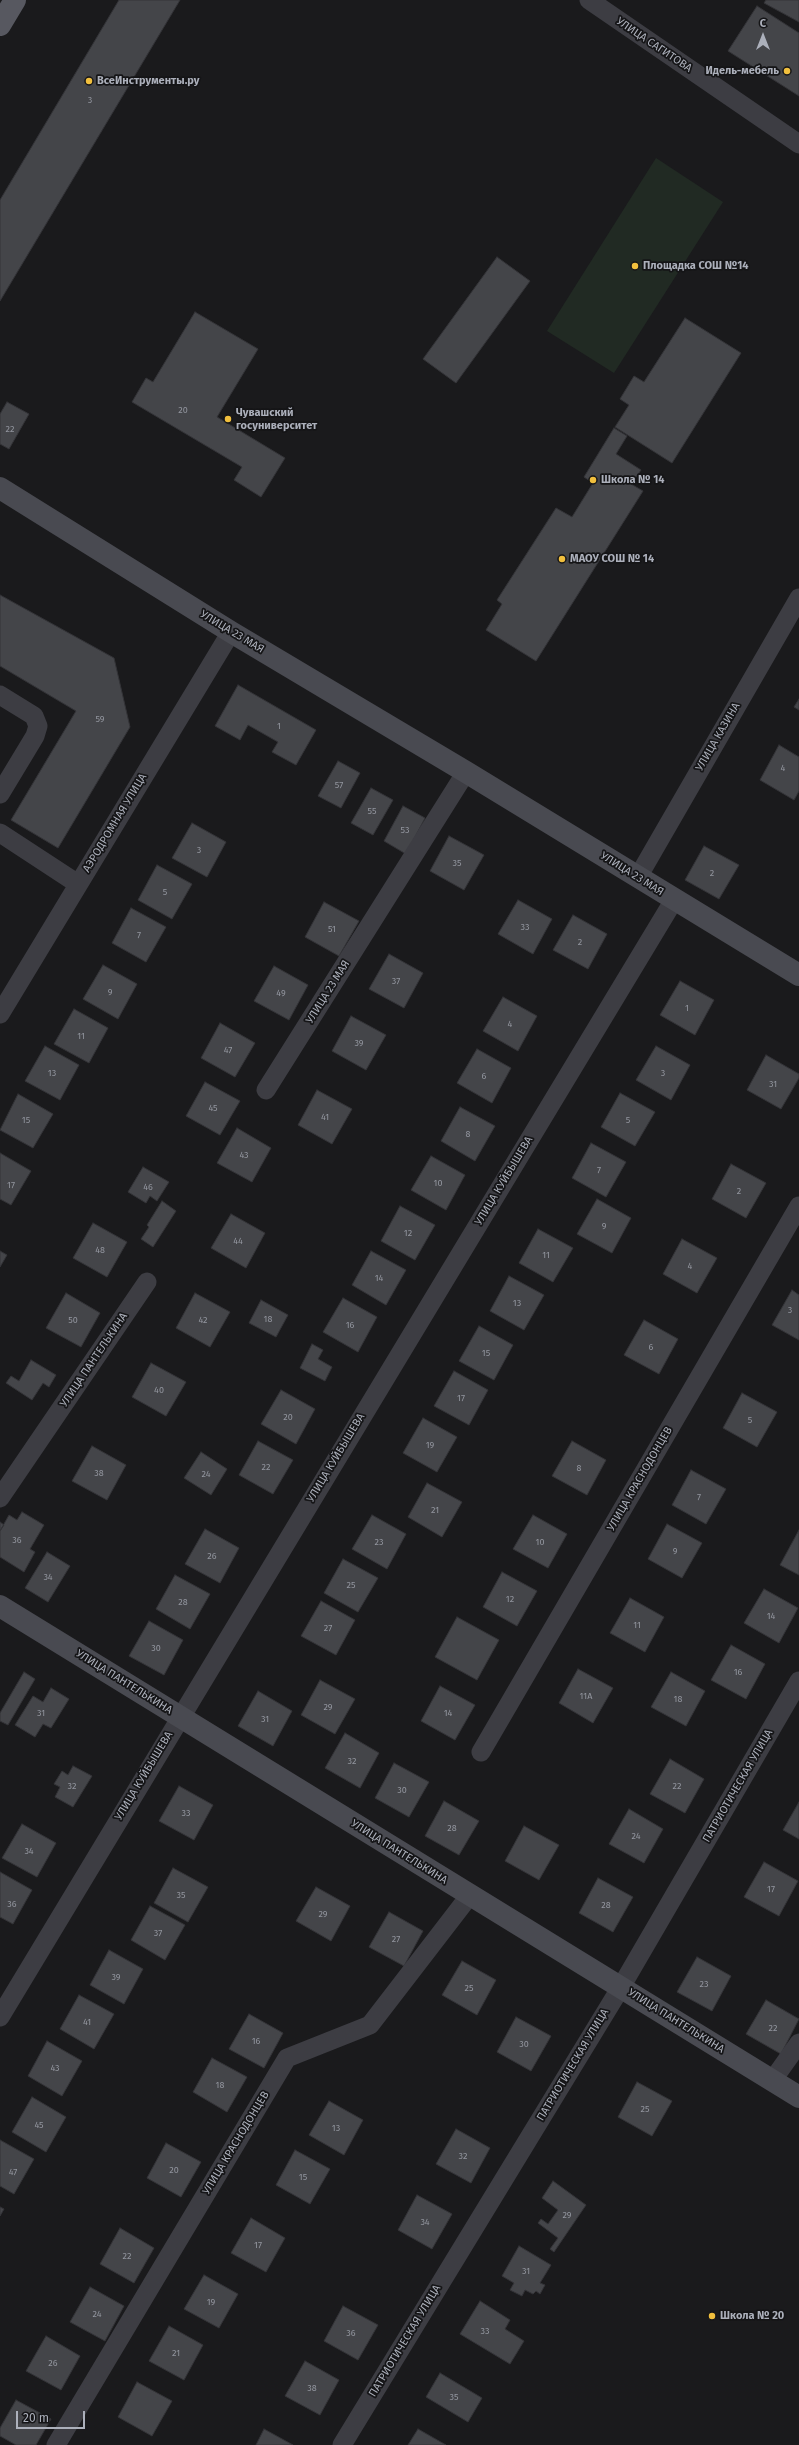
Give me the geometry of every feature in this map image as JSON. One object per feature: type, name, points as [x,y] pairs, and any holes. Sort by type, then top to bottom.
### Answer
[{"type":"main road","points":[[0,25],[15,0]]},
{"type":"main road","name":"УЛИЦА 23 МАЯ","points":[[0,488],[231,632],[466,772],[799,975]]},
{"type":"main road","name":"УЛИЦА ПАНТЕЛЬКИНА","points":[[0,1606],[799,2098]]},
{"type":"street","name":"УЛИЦА САГИТОВА","points":[[589,0],[799,144]]},
{"type":"street","name":"УЛИЦА КАЗИНА","points":[[638,877],[799,598]]},
{"type":"street","name":"АЭРОДРОМНАЯ УЛИЦА","points":[[0,1014],[231,632]]},
{"type":"street","points":[[0,695],[34,716],[38,726],[35,736],[0,794]]},
{"type":"street","name":"УЛИЦА 23 МАЯ","points":[[266,1090],[466,772]]},
{"type":"street","points":[[0,833],[78,884]]},
{"type":"street","name":"УЛИЦА КУЙБЫШЕВА","points":[[0,2017],[180,1716],[674,900]]},
{"type":"street","name":"УЛИЦА КРАСНОДОНЦЕВ","points":[[481,1752],[799,1206]]},
{"type":"street","name":"УЛИЦА ПАНТЕЛЬКИНА","points":[[0,1498],[147,1282]]},
{"type":"street","name":"ПАТРИОТИЧЕСКАЯ УЛИЦА","points":[[342,2445],[621,1987],[799,1681]]},
{"type":"street","name":"УЛИЦА КРАСНОДОНЦЕВ","points":[[56,2445],[287,2058],[370,2025],[470,1895]]},
{"type":"street","points":[[772,2081],[799,2043]]},
{"type":"shaded area","name":"Площадка СОШ №14","points":[[656,158],[723,202],[614,373],[547,331]]},
{"type":"building","points":[[119,0],[180,0],[0,301],[0,200]]},
{"type":"building","points":[[766,0],[799,0],[799,22],[764,3]]},
{"type":"building","points":[[757,6],[799,33],[799,96],[728,51]]},
{"type":"building","points":[[497,257],[530,281],[456,383],[423,359]]},
{"type":"building","points":[[195,312],[258,349],[217,417],[285,458],[261,497],[234,480],[242,467],[132,402],[146,378],[153,382]]},
{"type":"building","points":[[685,318],[741,353],[672,463],[615,427],[629,405],[620,399],[634,376],[644,382]]},
{"type":"building","points":[[7,402],[29,414],[9,449],[0,444],[0,414]]},
{"type":"building","name":"МАОУ СОШ № 14","points":[[614,428],[627,436],[616,454],[641,470],[631,484],[643,491],[536,661],[486,630],[502,604],[497,600],[556,508],[572,517],[593,483],[584,477]]},
{"type":"building","points":[[0,595],[114,658],[130,727],[58,848],[11,820],[76,711],[0,666]]},
{"type":"building","points":[[238,685],[316,730],[296,765],[272,752],[278,742],[248,725],[240,740],[215,726]]},
{"type":"building","points":[[799,699],[799,710],[794,707]]},
{"type":"building","points":[[779,745],[799,757],[799,791],[794,800],[760,780]]},
{"type":"building","points":[[338,761],[360,773],[341,808],[318,796]]},
{"type":"building","points":[[371,788],[393,800],[373,835],[351,823]]},
{"type":"building","points":[[403,806],[425,818],[406,854],[384,841]]},
{"type":"building","points":[[192,823],[226,842],[207,877],[172,858]]},
{"type":"building","points":[[449,836],[484,855],[464,890],[430,871]]},
{"type":"building","points":[[704,846],[739,865],[719,899],[685,880]]},
{"type":"building","points":[[157,865],[192,884],[172,919],[138,900]]},
{"type":"building","points":[[518,900],[552,919],[533,954],[498,934]]},
{"type":"building","points":[[324,902],[359,921],[339,956],[305,937]]},
{"type":"building","points":[[131,908],[166,927],[146,962],[112,943]]},
{"type":"building","points":[[573,915],[607,934],[588,969],[553,950]]},
{"type":"building","points":[[389,954],[423,973],[404,1008],[369,989]]},
{"type":"building","points":[[103,965],[137,984],[118,1019],[83,999]]},
{"type":"building","points":[[274,966],[308,985],[289,1020],[254,1001]]},
{"type":"building","points":[[680,981],[714,1000],[695,1035],[660,1015]]},
{"type":"building","points":[[503,997],[537,1016],[518,1051],[483,1031]]},
{"type":"building","points":[[74,1009],[108,1028],[89,1063],[54,1044]]},
{"type":"building","points":[[351,1016],[386,1035],[366,1070],[332,1051]]},
{"type":"building","points":[[220,1023],[255,1043],[235,1077],[201,1058]]},
{"type":"building","points":[[45,1046],[79,1065],[60,1100],[25,1081]]},
{"type":"building","points":[[656,1046],[690,1065],[671,1100],[636,1080]]},
{"type":"building","points":[[477,1049],[511,1068],[492,1103],[457,1083]]},
{"type":"building","points":[[766,1055],[799,1074],[799,1078],[781,1109],[747,1090]]},
{"type":"building","points":[[205,1082],[240,1101],[220,1135],[186,1116]]},
{"type":"building","points":[[317,1090],[352,1109],[332,1144],[298,1125]]},
{"type":"building","points":[[620,1093],[655,1112],[635,1146],[601,1127]]},
{"type":"building","points":[[18,1094],[53,1114],[33,1148],[0,1130]]},
{"type":"building","points":[[460,1107],[495,1126],[475,1161],[441,1141]]},
{"type":"building","points":[[237,1128],[271,1148],[252,1182],[217,1163]]},
{"type":"building","points":[[591,1143],[626,1162],[606,1197],[572,1178]]},
{"type":"building","points":[[0,1153],[31,1171],[11,1205],[0,1199]]},
{"type":"building","points":[[431,1156],[465,1175],[446,1210],[411,1190]]},
{"type":"building","points":[[731,1164],[766,1183],[746,1218],[712,1199]]},
{"type":"building","points":[[143,1167],[169,1182],[157,1201],[150,1196],[146,1203],[128,1192]]},
{"type":"building","points":[[597,1199],[631,1218],[612,1253],[577,1234]]},
{"type":"building","points":[[162,1201],[176,1211],[153,1247],[141,1239],[149,1227],[147,1225]]},
{"type":"building","points":[[400,1206],[435,1225],[415,1260],[381,1241]]},
{"type":"building","points":[[231,1214],[265,1233],[246,1268],[211,1248]]},
{"type":"building","points":[[93,1223],[127,1242],[107,1277],[73,1258]]},
{"type":"building","points":[[538,1229],[573,1248],[553,1282],[519,1263]]},
{"type":"building","points":[[682,1239],[717,1258],[697,1293],[663,1274]]},
{"type":"building","points":[[0,1251],[7,1255],[0,1267]]},
{"type":"building","points":[[371,1251],[406,1270],[386,1305],[352,1285]]},
{"type":"building","points":[[509,1276],[544,1295],[524,1330],[490,1311]]},
{"type":"building","points":[[792,1290],[799,1295],[799,1340],[772,1325]]},
{"type":"building","points":[[66,1293],[100,1313],[81,1347],[46,1328]]},
{"type":"building","points":[[195,1293],[230,1312],[210,1347],[176,1328]]},
{"type":"building","points":[[343,1298],[377,1317],[358,1352],[323,1332]]},
{"type":"building","points":[[261,1300],[288,1315],[276,1337],[249,1323]]},
{"type":"building","points":[[644,1320],[678,1339],[659,1374],[624,1355]]},
{"type":"building","points":[[479,1326],[513,1345],[494,1380],[459,1361]]},
{"type":"building","points":[[312,1344],[323,1350],[318,1359],[332,1367],[325,1381],[300,1368]]},
{"type":"building","points":[[31,1360],[56,1375],[49,1387],[43,1383],[32,1400],[6,1383],[11,1376],[19,1381]]},
{"type":"building","points":[[151,1363],[186,1382],[166,1416],[132,1397]]},
{"type":"building","points":[[454,1371],[488,1390],[469,1425],[434,1406]]},
{"type":"building","points":[[281,1390],[315,1409],[296,1444],[261,1424]]},
{"type":"building","points":[[742,1393],[777,1412],[757,1447],[723,1428]]},
{"type":"building","points":[[423,1418],[457,1437],[437,1472],[403,1453]]},
{"type":"building","points":[[258,1441],[293,1460],[273,1494],[239,1475]]},
{"type":"building","points":[[572,1441],[606,1460],[587,1495],[552,1476]]},
{"type":"building","points":[[92,1446],[126,1465],[107,1500],[72,1481]]},
{"type":"building","points":[[201,1452],[227,1469],[211,1495],[184,1478]]},
{"type":"building","points":[[691,1470],[726,1489],[706,1524],[672,1505]]},
{"type":"building","points":[[427,1483],[462,1502],[442,1537],[408,1517]]},
{"type":"building","points":[[22,1512],[44,1525],[30,1549],[35,1552],[24,1572],[0,1557],[0,1531],[9,1515],[17,1520]]},
{"type":"building","points":[[372,1515],[406,1534],[387,1569],[352,1549]]},
{"type":"building","points":[[533,1515],[567,1534],[548,1568],[513,1549]]},
{"type":"building","points":[[0,1522],[4,1525],[0,1531]]},
{"type":"building","points":[[667,1524],[702,1543],[682,1578],[648,1559]]},
{"type":"building","points":[[205,1529],[239,1548],[220,1583],[185,1564]]},
{"type":"building","points":[[799,1530],[799,1575],[780,1565]]},
{"type":"building","points":[[47,1552],[70,1566],[48,1602],[25,1588]]},
{"type":"building","points":[[343,1559],[378,1578],[358,1612],[324,1593]]},
{"type":"building","points":[[502,1572],[537,1591],[517,1626],[483,1607]]},
{"type":"building","points":[[175,1575],[210,1594],[190,1629],[156,1609]]},
{"type":"building","points":[[764,1589],[798,1608],[779,1643],[744,1623]]},
{"type":"building","points":[[630,1598],[664,1617],[645,1652],[610,1633]]},
{"type":"building","points":[[321,1601],[355,1620],[336,1655],[301,1636]]},
{"type":"building","points":[[457,1617],[499,1640],[477,1680],[435,1657]]},
{"type":"building","points":[[149,1621],[183,1640],[164,1675],[129,1656]]},
{"type":"building","points":[[731,1645],[765,1664],[746,1699],[711,1680]]},
{"type":"building","points":[[578,1669],[613,1688],[593,1723],[559,1703]]},
{"type":"building","points":[[24,1672],[35,1679],[8,1725],[0,1721],[0,1713]]},
{"type":"building","points":[[671,1672],[705,1691],[686,1726],[651,1707]]},
{"type":"building","points":[[320,1680],[355,1699],[335,1734],[301,1715]]},
{"type":"building","points":[[440,1686],[475,1705],[455,1740],[421,1721]]},
{"type":"building","points":[[51,1688],[69,1699],[51,1728],[43,1724],[35,1737],[15,1725],[33,1696],[43,1702]]},
{"type":"building","points":[[258,1691],[292,1711],[273,1746],[238,1726]]},
{"type":"building","points":[[345,1733],[379,1753],[360,1788],[325,1768]]},
{"type":"building","points":[[670,1759],[704,1779],[685,1813],[650,1794]]},
{"type":"building","points":[[394,1763],[429,1782],[409,1817],[375,1798]]},
{"type":"building","points":[[73,1766],[92,1776],[73,1807],[55,1797],[60,1787],[54,1784],[62,1771],[68,1775]]},
{"type":"building","points":[[179,1786],[213,1805],[194,1840],[159,1821]]},
{"type":"building","points":[[444,1801],[479,1821],[459,1855],[425,1836]]},
{"type":"building","points":[[799,1802],[799,1839],[783,1830]]},
{"type":"building","points":[[629,1809],[663,1829],[644,1863],[609,1844]]},
{"type":"building","points":[[22,1824],[56,1843],[37,1877],[2,1858]]},
{"type":"building","points":[[524,1826],[559,1845],[539,1880],[505,1861]]},
{"type":"building","points":[[764,1862],[798,1881],[779,1916],[744,1897]]},
{"type":"building","points":[[173,1868],[208,1887],[188,1922],[154,1903]]},
{"type":"building","points":[[0,1872],[32,1890],[13,1924],[0,1917]]},
{"type":"building","points":[[598,1878],[633,1897],[613,1932],[579,1913]]},
{"type":"building","points":[[316,1887],[350,1906],[331,1941],[296,1921]]},
{"type":"building","points":[[150,1906],[185,1925],[165,1960],[131,1940]]},
{"type":"building","points":[[389,1912],[423,1931],[404,1966],[369,1947]]},
{"type":"building","points":[[109,1950],[143,1969],[124,2004],[90,1985]]},
{"type":"building","points":[[697,1957],[731,1976],[712,2011],[677,1992]]},
{"type":"building","points":[[462,1961],[496,1980],[477,2015],[442,1995]]},
{"type":"building","points":[[79,1995],[114,2014],[94,2049],[60,2029]]},
{"type":"building","points":[[766,2000],[799,2019],[781,2054],[746,2034]]},
{"type":"building","points":[[249,2014],[283,2033],[264,2068],[229,2049]]},
{"type":"building","points":[[516,2017],[551,2036],[531,2071],[497,2052]]},
{"type":"building","points":[[47,2041],[82,2061],[62,2096],[28,2076]]},
{"type":"building","points":[[212,2058],[247,2077],[227,2112],[193,2092]]},
{"type":"building","points":[[637,2082],[672,2101],[652,2136],[618,2117]]},
{"type":"building","points":[[32,2097],[66,2117],[46,2152],[12,2132]]},
{"type":"building","points":[[329,2101],[363,2120],[344,2155],[309,2135]]},
{"type":"building","points":[[456,2129],[490,2148],[471,2183],[436,2164]]},
{"type":"building","points":[[0,2140],[34,2159],[14,2194],[0,2186]]},
{"type":"building","points":[[166,2143],[201,2162],[181,2197],[147,2178]]},
{"type":"building","points":[[295,2150],[330,2169],[310,2204],[276,2185]]},
{"type":"building","points":[[553,2181],[586,2205],[554,2252],[550,2249],[558,2238],[538,2223],[541,2219],[548,2224],[558,2210],[542,2198]]},
{"type":"building","points":[[417,2195],[452,2214],[432,2249],[398,2230]]},
{"type":"building","points":[[0,2207],[4,2209],[0,2216]]},
{"type":"building","points":[[251,2218],[285,2238],[266,2272],[231,2253]]},
{"type":"building","points":[[120,2228],[154,2248],[134,2283],[100,2264]]},
{"type":"building","points":[[519,2246],[551,2265],[540,2283],[545,2285],[540,2294],[536,2291],[533,2294],[525,2290],[522,2296],[510,2290],[514,2283],[502,2276]]},
{"type":"building","points":[[204,2275],[238,2294],[219,2328],[184,2309]]},
{"type":"building","points":[[90,2287],[124,2306],[105,2341],[70,2322]]},
{"type":"building","points":[[480,2301],[510,2320],[505,2329],[524,2341],[510,2364],[460,2334]]},
{"type":"building","points":[[343,2306],[378,2325],[358,2360],[324,2341]]},
{"type":"building","points":[[169,2326],[203,2345],[184,2380],[149,2361]]},
{"type":"building","points":[[46,2336],[80,2356],[61,2390],[26,2371]]},
{"type":"building","points":[[305,2361],[339,2380],[320,2415],[285,2396]]},
{"type":"building","points":[[440,2373],[482,2398],[468,2422],[426,2397]]},
{"type":"building","points":[[137,2382],[172,2401],[152,2436],[118,2417]]},
{"type":"building","points":[[16,2400],[51,2419],[36,2445],[16,2445],[0,2436],[0,2428]]},
{"type":"building","points":[[264,2429],[293,2445],[256,2445]]},
{"type":"building","points":[[418,2429],[446,2445],[408,2445]]},
{"type":"place","name":"Идель-мебель","points":[[787,71]]},
{"type":"place","name":"ВсеИнструменты.ру","points":[[89,81]]},
{"type":"place","name":"Площадка СОШ №14","points":[[635,266]]},
{"type":"place","name":"Чувашский госуниверситет","points":[[228,419]]},
{"type":"place","name":"Школа № 14","points":[[593,480]]},
{"type":"place","name":"МАОУ СОШ № 14","points":[[562,559]]},
{"type":"place","name":"Школа № 20","points":[[712,2316]]}]
